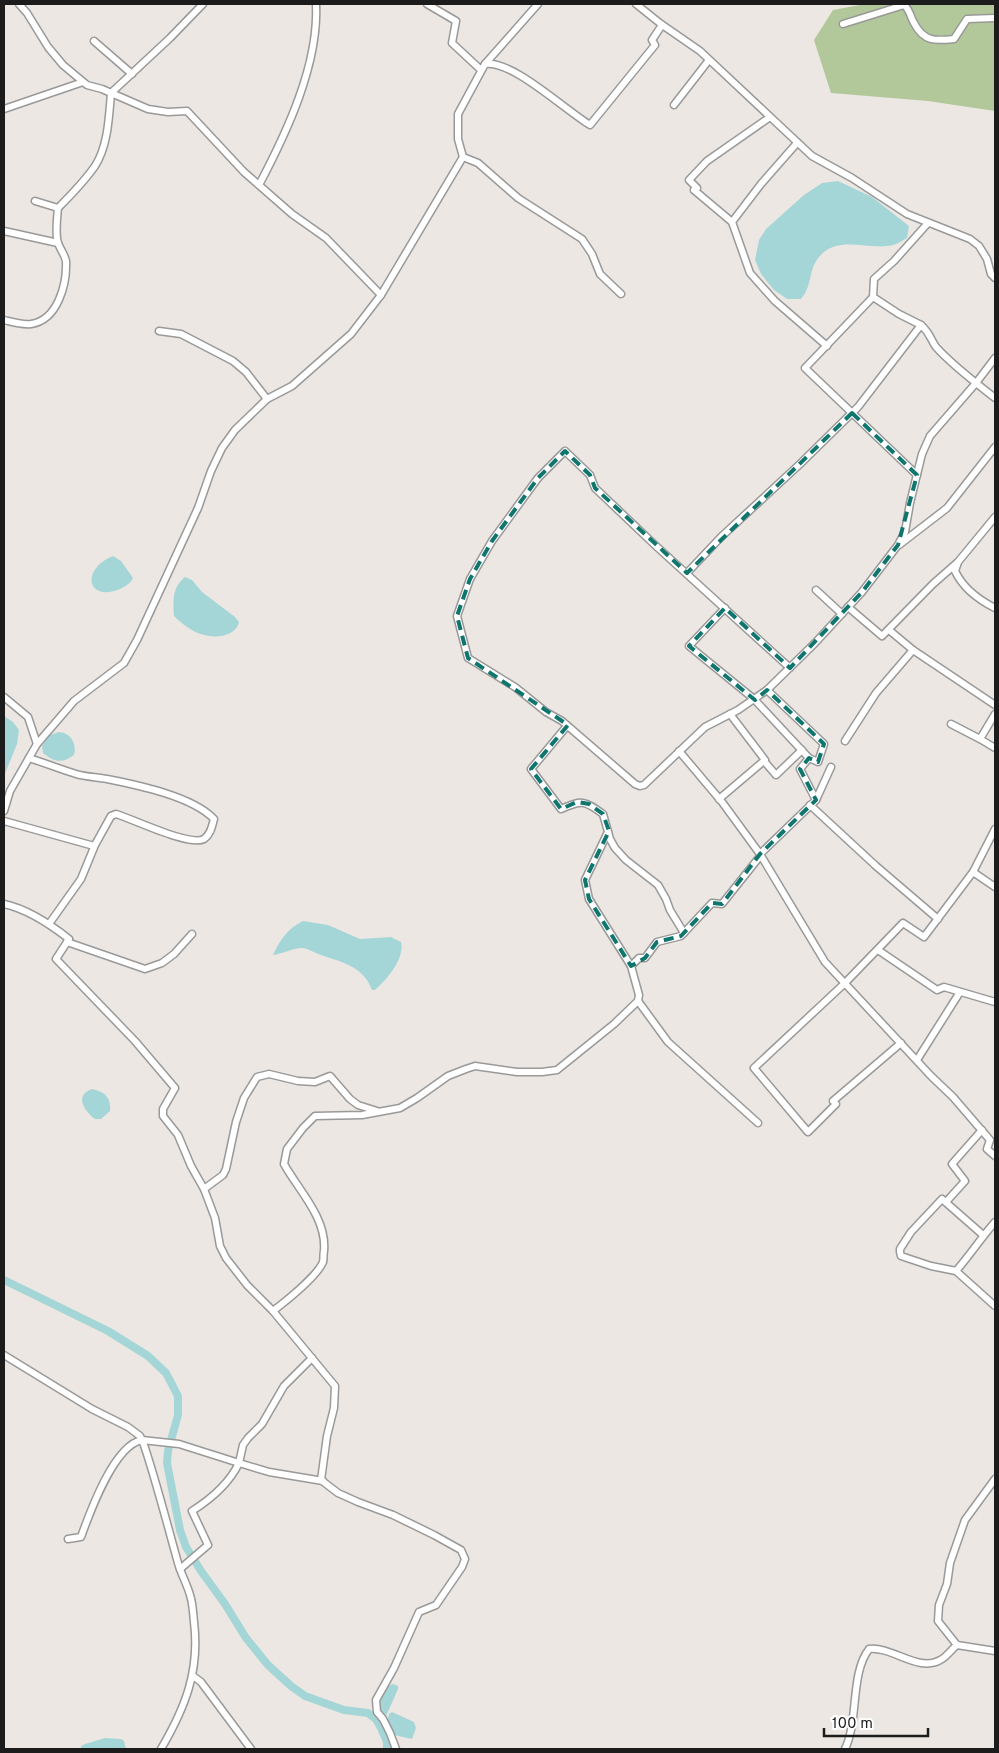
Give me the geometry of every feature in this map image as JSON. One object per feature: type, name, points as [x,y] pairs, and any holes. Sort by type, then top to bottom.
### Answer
[{"type":"street","points":[[19,4],[63,65],[87,85],[148,109],[168,112],[188,111],[244,172],[292,214],[326,238],[381,295]]},
{"type":"street","points":[[4,320],[16,324],[31,324],[42,320],[55,307],[65,283],[66,259],[58,242],[58,208],[96,165],[107,131],[111,94],[203,4]]},
{"type":"street","points":[[259,185],[276,153],[294,109],[313,52],[317,22],[316,4]]},
{"type":"street","points":[[427,4],[456,21],[452,44],[481,70]]},
{"type":"street","points":[[4,811],[10,791],[37,744],[74,701],[124,662],[137,640],[198,508],[217,456],[234,430],[267,399],[292,386],[351,334],[381,295],[463,157],[458,140],[458,114],[481,70],[538,4]]},
{"type":"street","points":[[636,4],[662,25],[700,51],[812,156],[852,178],[907,214],[970,239],[979,246],[987,260],[991,274],[995,278]]},
{"type":"street","points":[[843,24],[904,6],[909,9],[914,23],[923,36],[936,41],[954,39],[967,19],[995,18]]},
{"type":"street","points":[[485,64],[497,64],[513,71],[590,125],[655,45],[652,40],[662,25]]},
{"type":"street","points":[[94,41],[132,74]]},
{"type":"street","points":[[674,105],[709,60]]},
{"type":"street","points":[[4,109],[83,82]]},
{"type":"street","points":[[770,117],[707,161],[689,180],[697,188],[694,190],[732,222],[750,273],[775,300],[827,346]]},
{"type":"street","points":[[732,222],[761,184],[797,143]]},
{"type":"street","points":[[463,157],[478,163],[518,198],[582,239],[592,254],[600,274],[621,294]]},
{"type":"street","points":[[35,201],[58,208]]},
{"type":"street","points":[[917,475],[805,368],[874,297],[874,279],[894,261],[928,223]]},
{"type":"street","points":[[4,231],[58,242]]},
{"type":"street","points":[[874,297],[899,314],[921,325],[929,332],[935,346],[995,398]]},
{"type":"street","points":[[686,573],[721,537],[852,413],[921,325]]},
{"type":"street","points":[[159,330],[181,334],[233,361],[246,372],[267,399]]},
{"type":"street","points":[[790,668],[595,488],[590,476],[565,451],[538,478],[492,541],[470,579],[458,616],[468,658],[515,688],[567,726],[635,784],[644,785],[704,727],[730,714],[767,690],[790,668],[848,607],[898,546],[905,532],[922,454],[930,436],[995,358]]},
{"type":"street","points":[[898,546],[947,508],[995,448]]},
{"type":"street","points":[[848,607],[882,636],[933,584],[958,562],[995,517]]},
{"type":"street","points":[[958,562],[955,572],[959,580],[982,601],[995,608]]},
{"type":"street","points":[[816,590],[842,614]]},
{"type":"street","points":[[725,608],[689,646],[754,699],[809,758],[818,762],[824,744],[767,690]]},
{"type":"street","points":[[889,630],[913,650],[995,705]]},
{"type":"street","points":[[845,741],[876,693],[913,650]]},
{"type":"street","points":[[4,697],[28,717],[37,744]]},
{"type":"street","points":[[730,714],[776,775],[802,750]]},
{"type":"street","points":[[980,739],[995,714]]},
{"type":"street","points":[[951,724],[995,748]]},
{"type":"street","points":[[567,726],[531,769],[560,809],[577,802],[588,804],[603,814],[610,839],[615,848],[626,860],[658,884],[670,910],[684,933]]},
{"type":"street","points":[[678,751],[719,799],[760,855],[826,962],[982,1130],[990,1140],[987,1149],[995,1156]]},
{"type":"street","points":[[29,758],[78,774],[115,781],[167,795],[192,804],[207,812],[214,819],[210,833],[202,840],[192,841],[116,814],[111,816],[94,846],[81,879],[49,924]]},
{"type":"street","points":[[809,758],[800,769],[816,800]]},
{"type":"street","points":[[719,799],[764,761]]},
{"type":"street","points":[[631,966],[639,958],[645,958],[657,942],[682,936],[712,904],[722,904],[760,855],[816,800],[831,767]]},
{"type":"street","points":[[810,805],[876,866],[938,919]]},
{"type":"street","points":[[4,821],[94,846]]},
{"type":"street","points":[[901,1044],[833,1101],[836,1104],[808,1132],[754,1068],[845,983],[903,923],[924,937],[973,872],[995,829]]},
{"type":"street","points":[[273,1311],[310,1279],[323,1262],[324,1244],[322,1229],[304,1194],[284,1164],[287,1149],[315,1116],[362,1115],[400,1108],[448,1076],[475,1066],[517,1072],[558,1070],[614,1024],[638,1001],[639,995],[631,966],[589,899],[585,880],[609,832]]},
{"type":"street","points":[[973,872],[995,887]]},
{"type":"street","points":[[4,904],[49,924],[68,940],[67,942],[145,969],[162,963],[174,954],[192,934]]},
{"type":"street","points":[[67,942],[56,959],[135,1041],[175,1088],[162,1108],[163,1116],[178,1135],[191,1166],[204,1189],[215,1218],[220,1246],[226,1258],[336,1386],[334,1408],[327,1436],[321,1480],[323,1481]]},
{"type":"street","points":[[878,950],[937,990],[944,987],[995,1002]]},
{"type":"street","points":[[917,1060],[960,992]]},
{"type":"street","points":[[638,1001],[668,1042],[758,1123]]},
{"type":"street","points":[[204,1189],[223,1175],[226,1169],[236,1122],[244,1098],[257,1077],[269,1074],[298,1081],[315,1082],[330,1076],[350,1099],[358,1105],[378,1112]]},
{"type":"street","points":[[946,1202],[966,1181],[952,1164],[982,1130]]},
{"type":"street","points":[[983,1235],[942,1199],[911,1232],[900,1252],[901,1256],[931,1266],[956,1271],[995,1306]]},
{"type":"street","points":[[956,1271],[995,1222]]},
{"type":"street","points":[[4,1355],[92,1410],[128,1427],[140,1436],[142,1440],[180,1569],[191,1597],[195,1630],[193,1676],[177,1722],[161,1749]]},
{"type":"street","points":[[180,1569],[208,1545],[192,1511],[210,1499],[234,1473],[239,1463],[243,1445],[262,1424],[284,1386],[312,1358]]},
{"type":"street","points":[[68,1539],[81,1537],[110,1469],[126,1448],[136,1440],[142,1440],[179,1444],[269,1472],[323,1481],[338,1493],[393,1515],[461,1550],[465,1559],[462,1567],[436,1605],[419,1612],[394,1668],[376,1700],[377,1712],[383,1718],[396,1749]]},
{"type":"street","points":[[995,1479],[965,1520],[950,1563],[938,1621],[957,1645],[995,1651]]},
{"type":"street","points":[[844,1749],[850,1739],[857,1684],[864,1656],[869,1649],[879,1648],[923,1663],[943,1659],[957,1645]]},
{"type":"street","points":[[193,1676],[205,1688],[251,1749]]},
{"type":"highlighted area","points":[[852,413],[917,475],[898,545],[862,592],[790,668],[725,608],[689,646],[755,700],[767,690],[824,744],[818,762],[809,758],[800,769],[816,800],[760,854],[722,904],[712,903],[681,936],[657,942],[645,958],[631,966],[589,899],[585,880],[609,831],[603,814],[589,804],[577,802],[561,809],[531,769],[568,725],[468,658],[457,616],[470,579],[492,541],[538,478],[565,451],[590,475],[595,488],[687,573]]},
{"type":"green space","points":[[865,4],[995,4],[995,111],[928,101],[831,93],[814,40],[833,10]]},
{"type":"water","points":[[838,181],[872,197],[909,226],[907,238],[893,245],[844,245],[835,246],[827,250],[819,257],[813,267],[805,294],[801,299],[787,299],[774,290],[761,274],[755,260],[759,240],[766,229],[804,195],[822,183]]},
{"type":"water","points":[[113,556],[121,561],[133,578],[130,583],[122,588],[110,592],[101,592],[95,589],[92,583],[92,576],[95,569],[102,562]]},
{"type":"water","points":[[185,577],[192,580],[202,592],[235,617],[239,622],[234,631],[224,636],[206,636],[190,629],[174,616],[176,590]]},
{"type":"water","points":[[4,716],[13,722],[19,730],[17,744],[4,776]]},
{"type":"water","points":[[59,732],[67,734],[75,747],[74,755],[62,761],[54,760],[43,753],[42,746],[50,735]]},
{"type":"water","points":[[303,921],[328,925],[360,939],[391,937],[401,942],[402,948],[398,962],[385,980],[375,990],[372,990],[363,975],[357,970],[342,962],[307,949],[296,949],[273,955],[285,935]]},
{"type":"water","points":[[92,1089],[104,1094],[109,1102],[110,1111],[101,1119],[95,1119],[84,1108],[83,1095]]},
{"type":"water","points":[[393,1684],[398,1686],[398,1689],[387,1714],[384,1716],[377,1707],[378,1703],[384,1690]]},
{"type":"water","points":[[392,1712],[414,1722],[416,1728],[412,1739],[394,1735],[387,1723],[389,1714]]},
{"type":"water","points":[[105,1738],[121,1739],[124,1741],[126,1749],[81,1749],[81,1746],[85,1744]]},
{"type":"waterway","points":[[4,1280],[108,1331],[148,1356],[166,1373],[178,1396],[178,1415],[168,1451],[167,1463],[180,1530],[186,1547],[246,1638],[268,1665],[305,1696],[344,1710],[368,1713],[376,1719],[381,1728],[387,1742],[387,1749]]}]
